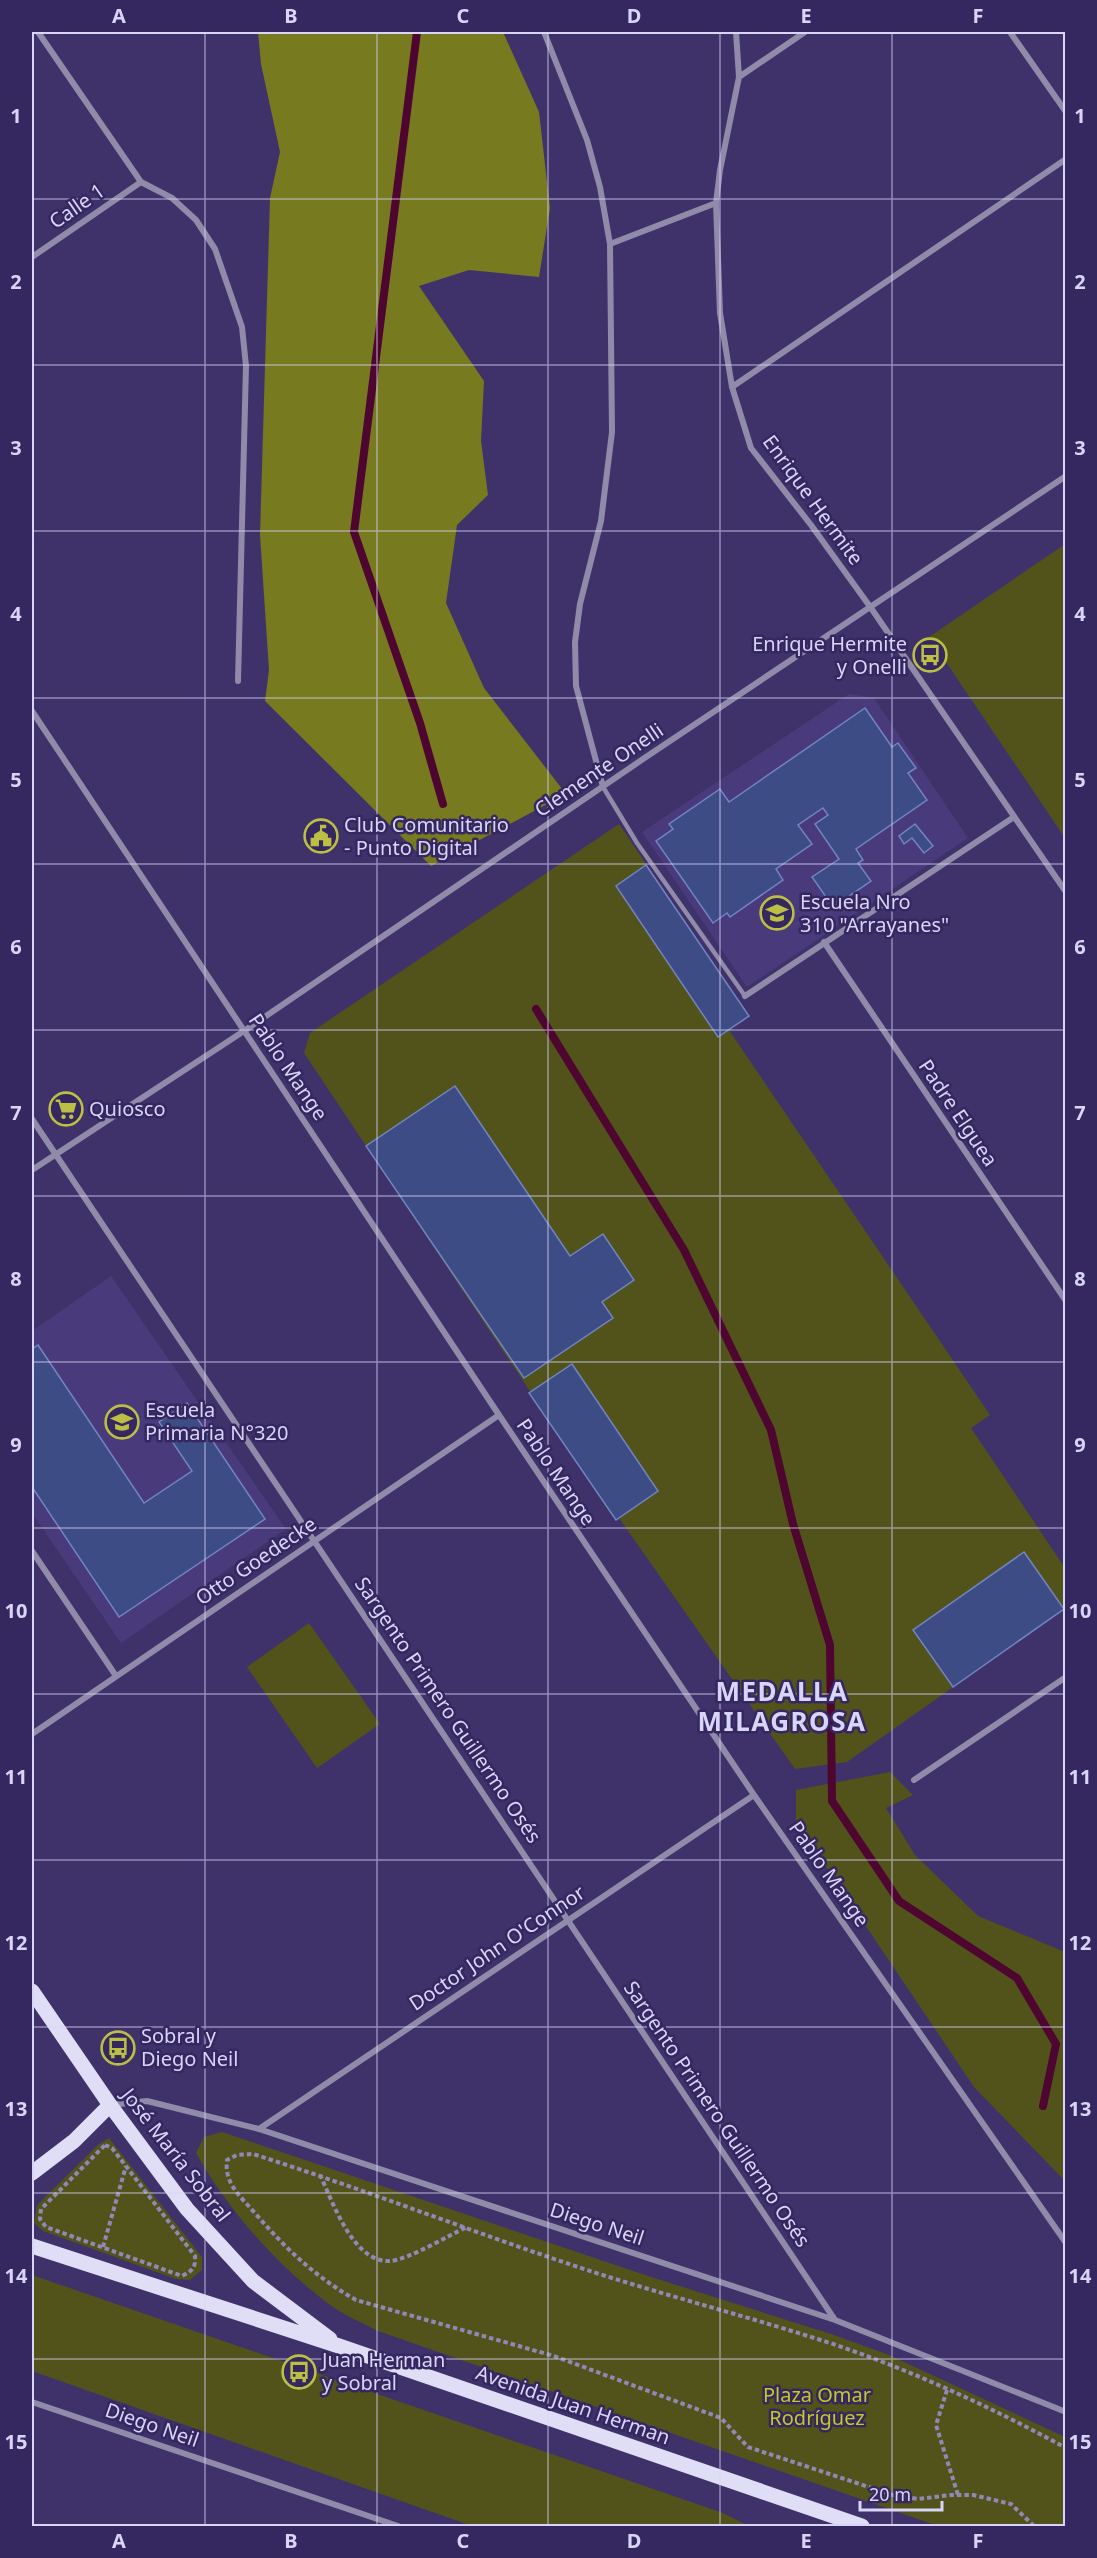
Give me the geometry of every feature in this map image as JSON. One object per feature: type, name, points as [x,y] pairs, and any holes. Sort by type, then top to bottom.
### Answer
[{"type":"main road","name":"José María Sobral","points":[[32,1991],[110,2105],[187,2209],[254,2281],[339,2346]]},
{"type":"main road","points":[[32,2173],[74,2141],[110,2105]]},
{"type":"main road","name":"Avenida Juan Herman","points":[[32,2246],[339,2346],[862,2526]]},
{"type":"street","points":[[38,32],[141,182],[172,198],[196,220],[215,249],[242,327],[246,366],[238,681]]},
{"type":"street","points":[[544,32],[587,140],[600,187],[610,244],[612,432],[601,521],[580,604],[575,642],[576,686],[603,787]]},
{"type":"street","name":"Enrique Hermite","points":[[736,32],[739,77],[720,170],[716,203],[720,313],[732,387],[751,448],[871,608],[1065,892]]},
{"type":"street","points":[[739,77],[805,32]]},
{"type":"street","points":[[1010,32],[1065,112]]},
{"type":"street","points":[[732,387],[1065,159]]},
{"type":"street","name":"Calle 1","points":[[32,258],[141,182]]},
{"type":"street","points":[[610,244],[716,203]]},
{"type":"street","name":"Clemente Onelli","points":[[32,1170],[244,1031],[1065,476]]},
{"type":"street","name":"Pablo Mange","points":[[32,711],[498,1415],[754,1795],[1065,2243]]},
{"type":"street","points":[[744,996],[1014,817]]},
{"type":"street","name":"Padre Elguea","points":[[824,942],[1065,1301]]},
{"type":"street","name":"Sargento Primero Guillermo Osés","points":[[32,1119],[835,2320]]},
{"type":"street","name":"Otto Goedecke","points":[[32,1734],[498,1415]]},
{"type":"street","points":[[32,1551],[116,1676]]},
{"type":"street","points":[[914,1780],[1065,1677]]},
{"type":"street","name":"Doctor John O'Connor","points":[[259,2129],[754,1795]]},
{"type":"street","name":"Diego Neil","points":[[110,2105],[147,2101],[259,2129],[835,2320],[1065,2412]]},
{"type":"street","name":"Diego Neil","points":[[32,2402],[398,2526]]},
{"type":"lane","points":[[603,787],[637,843],[744,996]]},
{"type":"path","points":[[105,2145],[112,2148],[126,2166],[195,2256],[192,2271],[182,2276],[46,2227],[40,2219],[41,2209],[105,2145]]},
{"type":"path","points":[[1034,2526],[1011,2504],[973,2495],[918,2499],[882,2491],[748,2447],[721,2418],[554,2356],[356,2300],[329,2284],[286,2249],[231,2185],[225,2172],[227,2160],[237,2155],[253,2154],[467,2226],[587,2270],[832,2344],[947,2390],[1017,2422],[1065,2448]]},
{"type":"path","points":[[103,2247],[126,2166]]},
{"type":"path","points":[[320,2175],[343,2224],[358,2248],[372,2258],[390,2261],[467,2226]]},
{"type":"path","points":[[947,2390],[936,2425],[958,2495]]},
{"type":"shaded area","points":[[258,32],[503,32],[539,112],[550,208],[539,277],[469,270],[419,286],[484,381],[481,441],[488,495],[457,525],[446,603],[484,688],[566,794],[431,866],[265,701],[269,670],[260,535],[270,198],[280,152],[261,64]]},
{"type":"shaded area","name":"Escuela Nro 310 \"Arrayanes\"","points":[[849,694],[874,698],[968,838],[747,987],[642,832]]},
{"type":"shaded area","name":"Escuela Primaria N°320","points":[[111,1276],[286,1529],[121,1643],[32,1513],[32,1331]]},
{"type":"green space","points":[[1065,544],[1065,838],[929,637]]},
{"type":"green space","points":[[619,824],[749,1016],[729,1030],[990,1415],[971,1428],[1065,1568],[1065,1608],[847,1762],[795,1769],[619,1518],[616,1520],[304,1053],[310,1033]]},
{"type":"green space","points":[[309,1623],[380,1724],[317,1768],[247,1667]]},
{"type":"green space","points":[[890,1772],[913,1795],[886,1808],[915,1855],[978,1916],[1065,1952],[1065,2181],[974,2087],[796,1822],[796,1790]]},
{"type":"green space","name":"Plaza Omar Rodríguez","points":[[222,2132],[648,2276],[834,2335],[889,2355],[1065,2437],[1065,2526],[938,2526],[378,2331],[326,2302],[288,2270],[238,2215],[196,2153],[204,2137]]},
{"type":"green space","points":[[109,2138],[202,2257],[202,2270],[190,2280],[176,2279],[43,2231],[34,2223],[37,2205],[99,2144]]},
{"type":"green space","points":[[32,2275],[723,2513],[749,2526],[472,2526],[32,2371]]},
{"type":"building","points":[[865,708],[892,747],[898,743],[916,768],[908,773],[927,800],[856,849],[863,860],[858,863],[871,881],[833,907],[812,877],[839,859],[815,824],[828,815],[823,808],[798,825],[812,844],[776,869],[783,880],[730,917],[727,913],[713,923],[656,841],[673,829],[669,824],[720,789],[729,802]]},
{"type":"building","points":[[915,824],[933,846],[924,853],[912,838],[904,844],[899,836]]},
{"type":"building","points":[[646,865],[749,1016],[718,1037],[616,886]]},
{"type":"building","points":[[455,1086],[570,1256],[603,1234],[634,1280],[602,1302],[613,1318],[524,1378],[366,1146]]},
{"type":"building","name":"Escuela Primaria N°320","points":[[38,1345],[144,1503],[192,1471],[159,1422],[187,1403],[265,1519],[119,1617],[32,1487],[32,1349]]},
{"type":"building","points":[[572,1364],[658,1491],[616,1520],[529,1393]]},
{"type":"building","points":[[1024,1552],[1064,1609],[953,1687],[913,1630]]},
{"type":"waterway","points":[[417,32],[354,532],[420,723],[443,804]]},
{"type":"waterway","points":[[536,1009],[684,1250],[771,1430],[793,1524],[830,1645],[832,1801],[899,1901],[1017,1978],[1056,2044],[1043,2106]]},
{"type":"place","name":"Enrique Hermite y Onelli","points":[[930,655]]},
{"type":"place","name":"Club Comunitario - Punto Digital","points":[[321,836]]},
{"type":"place","name":"Escuela Nro 310 \"Arrayanes\"","points":[[777,913]]},
{"type":"place","name":"Quiosco","points":[[66,1109]]},
{"type":"place","name":"Escuela Primaria N°320","points":[[122,1422]]},
{"type":"place","name":"Sobral y Diego Neil","points":[[118,2048]]},
{"type":"place","name":"Juan Herman y Sobral","points":[[299,2372]]},
{"type":"district","name":"MEDALLA MILAGROSA","points":[[782,1707]]}]
